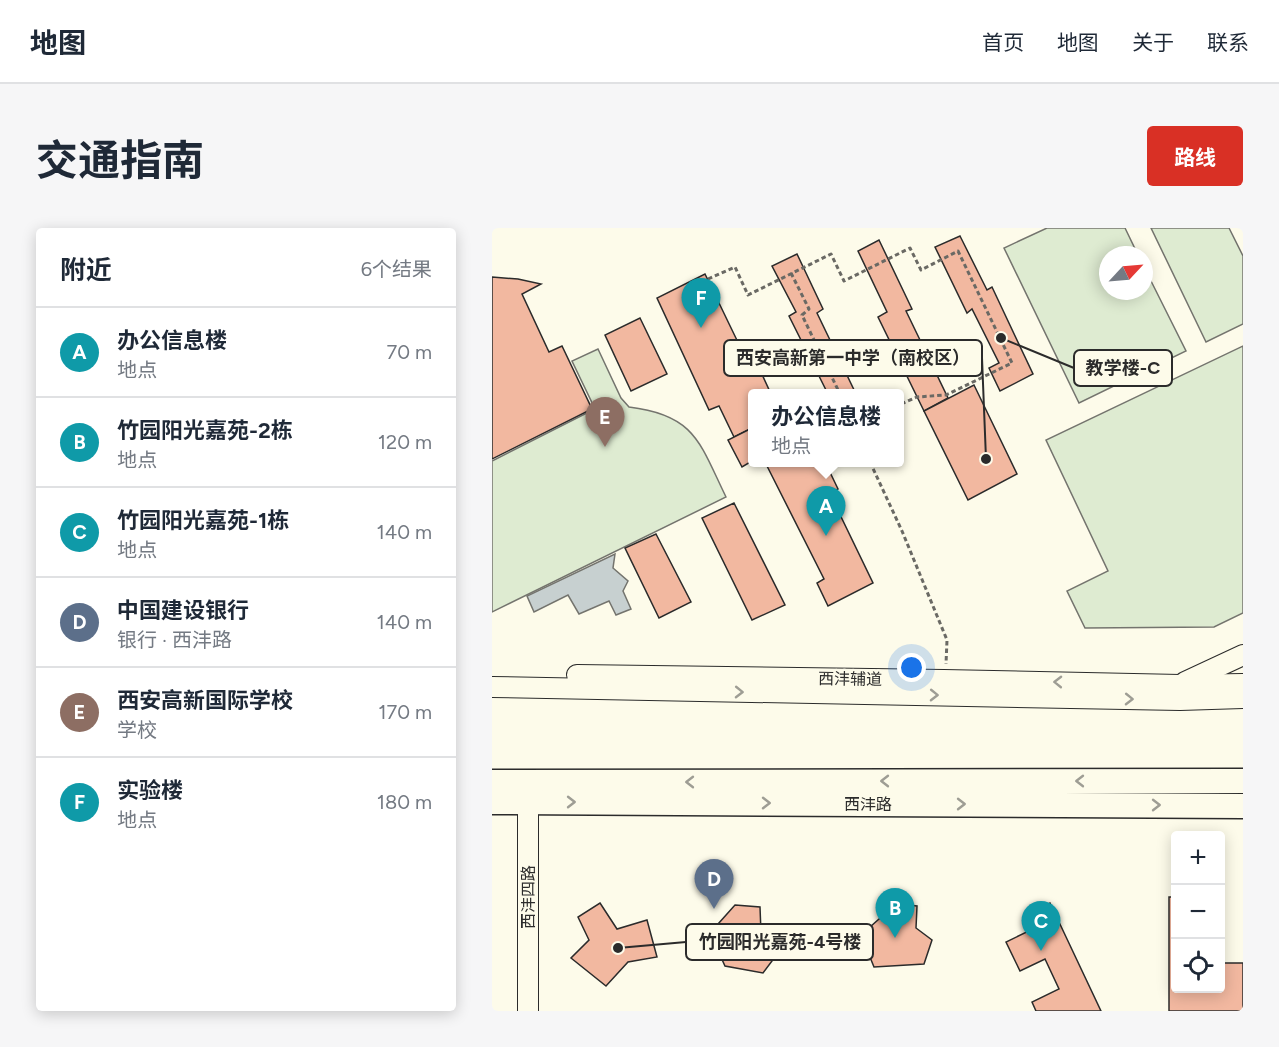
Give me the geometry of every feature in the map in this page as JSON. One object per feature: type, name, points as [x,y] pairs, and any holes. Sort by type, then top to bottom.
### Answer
[{"type":"highway","name":"西沣路","points":[[492,802],[527,792],[1243,781]]},
{"type":"highway","name":"西沣路","points":[[492,782],[527,792],[1243,806]]},
{"type":"street","points":[[1180,692],[1243,655]]},
{"type":"street","points":[[1214,685],[1243,672]]},
{"type":"street","name":"西沣辅道","points":[[492,674],[956,680],[1180,692]]},
{"type":"street","name":"西沣辅道","points":[[492,687],[1180,692],[1214,685],[1243,684]]},
{"type":"street","points":[[1180,692],[1243,698]]},
{"type":"street","name":"西沣四路","points":[[527,792],[528,1011]]},
{"type":"path","points":[[708,279],[735,267],[748,295],[831,254],[844,281],[910,248],[921,270],[958,251],[1012,363],[946,395],[917,397],[904,403]]},
{"type":"path","points":[[791,273],[809,309],[802,315],[838,389]]},
{"type":"path","points":[[872,467],[902,531],[947,640],[945,669]]},
{"type":"green space","points":[[1047,228],[1125,228],[1134,246],[1099,246],[1099,300],[1153,300],[1153,285],[1186,351],[1079,403],[1004,248]]},
{"type":"green space","points":[[1151,228],[1229,228],[1243,256],[1243,324],[1206,342]]},
{"type":"green space","points":[[1243,346],[1243,613],[1214,627],[1085,628],[1067,591],[1108,571],[1046,440]]},
{"type":"green space","points":[[598,349],[621,398],[629,407],[669,417],[693,435],[702,447],[726,497],[492,612],[492,461],[595,409],[572,361]]},
{"type":"shaded area","points":[[615,554],[613,568],[628,581],[623,591],[631,609],[616,615],[609,601],[579,614],[568,595],[534,612],[527,596]]},
{"type":"building","points":[[960,236],[987,290],[992,287],[1033,374],[1000,391],[989,368],[999,363],[972,309],[967,313],[935,247]]},
{"type":"building","points":[[879,240],[912,309],[906,311],[948,398],[924,411],[878,317],[887,312],[858,251]]},
{"type":"building","points":[[797,254],[823,309],[817,313],[854,389],[826,389],[789,316],[796,312],[772,266]]},
{"type":"building","points":[[705,274],[747,361],[754,357],[769,389],[748,389],[748,430],[734,437],[719,406],[709,410],[657,298]]},
{"type":"building","points":[[492,277],[541,284],[522,294],[549,352],[562,346],[592,409],[492,459]]},
{"type":"building","points":[[640,318],[667,374],[631,391],[605,335]]},
{"type":"building","points":[[974,385],[1017,474],[968,500],[924,411]]},
{"type":"building","points":[[748,430],[748,463],[742,467],[728,440]]},
{"type":"building","points":[[768,467],[827,467],[838,489],[830,494],[873,583],[828,606],[817,583],[824,579]]},
{"type":"building","points":[[734,503],[785,605],[752,620],[702,518]]},
{"type":"building","points":[[656,534],[691,602],[659,618],[625,548]]},
{"type":"building","points":[[1169,897],[1171,897],[1171,993],[1225,993],[1225,963],[1243,963],[1243,1011],[1169,1011]]},
{"type":"building","points":[[600,903],[617,929],[647,920],[657,957],[628,962],[606,986],[571,958],[589,940],[578,917]]},
{"type":"building","points":[[1050,903],[1101,1011],[1036,1011],[1032,1002],[1059,989],[1045,959],[1020,971],[1006,942],[1031,930],[1024,916]]},
{"type":"building","points":[[896,904],[917,906],[916,928],[932,940],[924,964],[874,967],[861,935]]},
{"type":"building","points":[[735,905],[760,907],[761,933],[778,953],[763,973],[725,966],[710,933]]},
{"type":"place","name":"实验楼","points":[[701,328]]},
{"type":"place","name":"教学楼-C","points":[[1001,338]]},
{"type":"place","name":"西安高新国际学校","points":[[605,447]]},
{"type":"place","name":"西安高新第一中学（南校区）","points":[[986,459]]},
{"type":"place","name":"办公信息楼","points":[[826,536]]},
{"type":"place","name":"中国建设银行","points":[[714,909]]},
{"type":"place","name":"竹园阳光嘉苑-2栋","points":[[895,938]]},
{"type":"place","name":"竹园阳光嘉苑-4号楼","points":[[618,948]]},
{"type":"place","name":"竹园阳光嘉苑-1栋","points":[[1041,951]]}]
